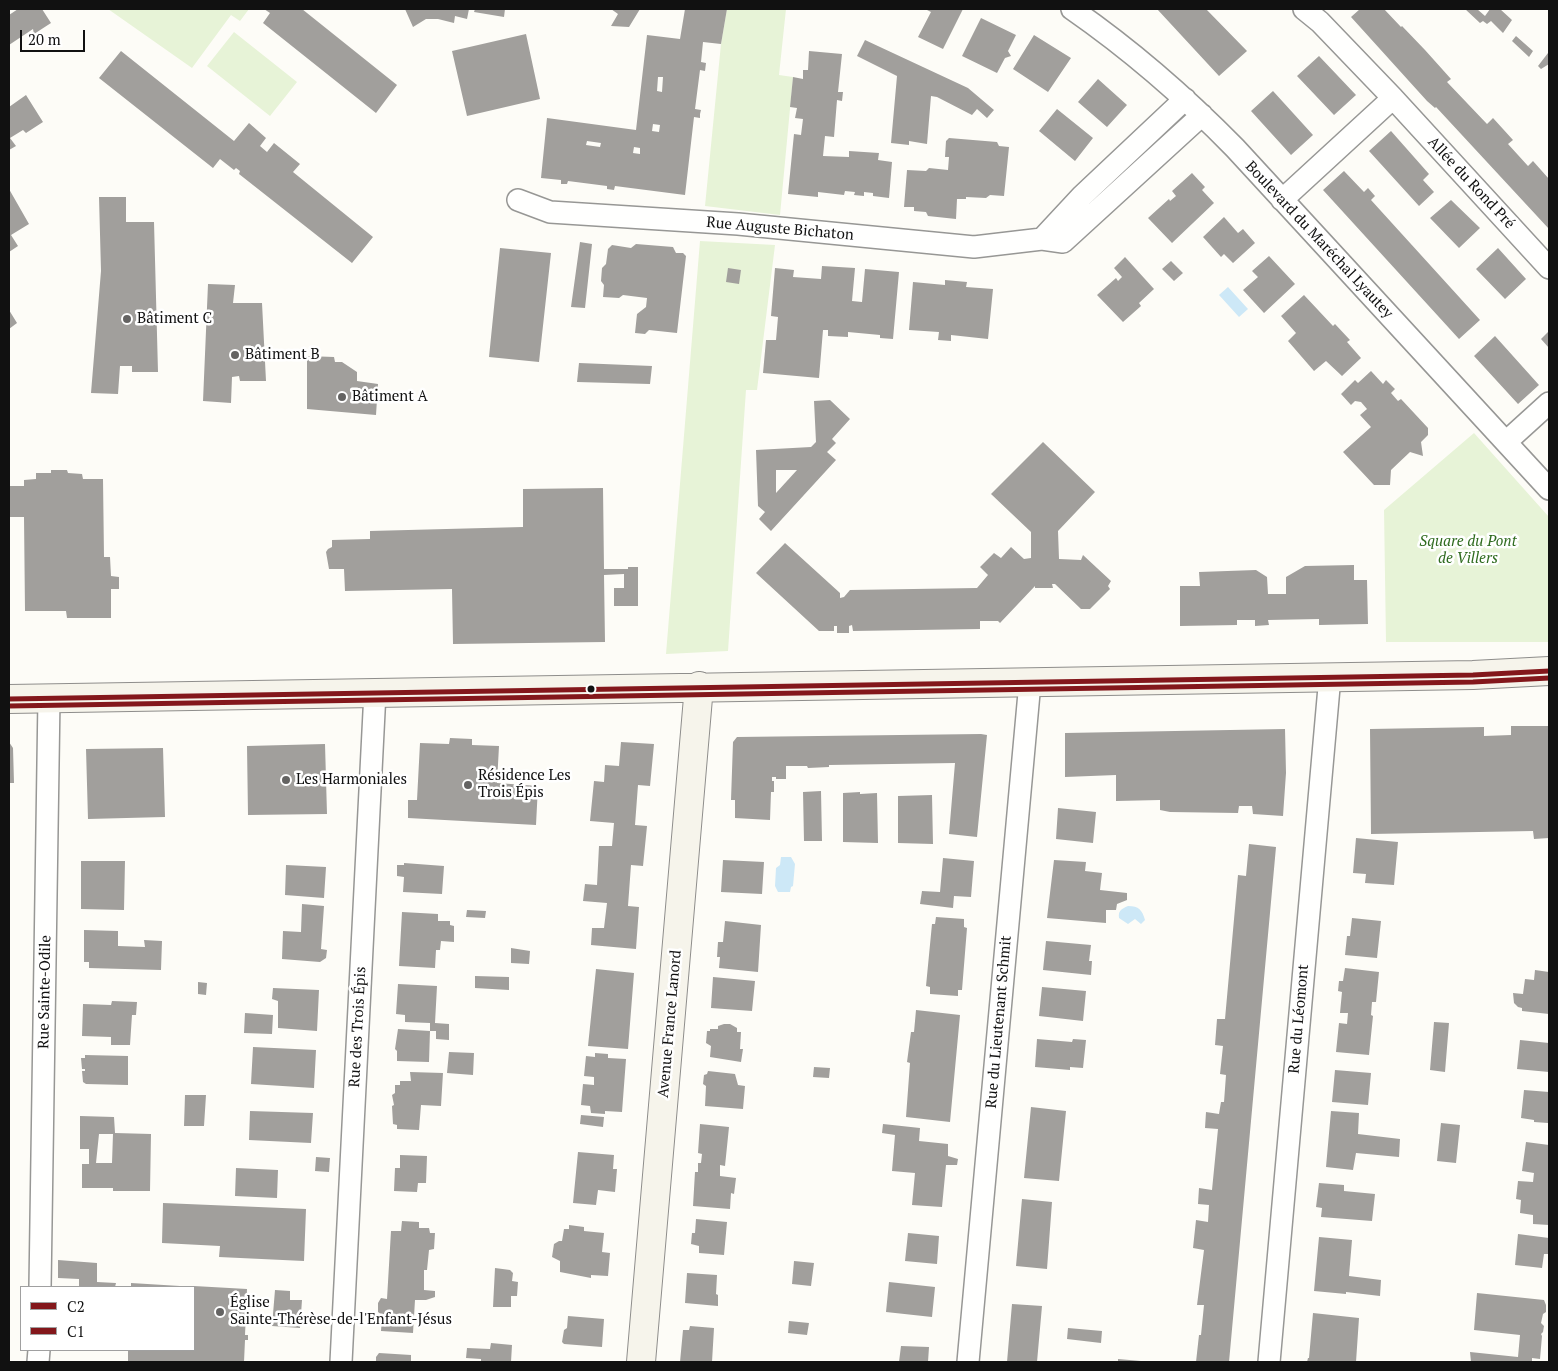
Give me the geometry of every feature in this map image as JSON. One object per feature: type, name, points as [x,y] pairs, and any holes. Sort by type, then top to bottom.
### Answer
[{"type":"street","name":"Boulevard du Maréchal Lyautey","points":[[1072,9],[1110,35],[1202,115],[1549,489]]},
{"type":"street","name":"Allée du Rond Pré","points":[[1304,9],[1320,22],[1394,98],[1549,268]]},
{"type":"street","points":[[1282,200],[1394,98]]},
{"type":"street","points":[[1042,239],[1082,196],[1185,99]]},
{"type":"street","name":"Rue Auguste Bichaton","points":[[518,200],[550,212],[738,224],[974,247],[1042,239],[1063,242],[1202,115]]},
{"type":"street","points":[[1506,442],[1549,403]]},
{"type":"street","points":[[9,698],[1507,674],[1549,671]]},
{"type":"street","name":"Rue du Léomont","points":[[1269,1362],[1330,676]]},
{"type":"street","name":"Rue du Lieutenant Schmit","points":[[968,1362],[1030,682]]},
{"type":"street","name":"Avenue France Lanord","points":[[641,1362],[699,686]]},
{"type":"street","name":"Rue des Trois Épis","points":[[341,1362],[375,692]]},
{"type":"street","name":"Rue Sainte-Odile","points":[[40,1286],[49,698]]},
{"type":"green space","points":[[108,9],[249,9],[240,21],[231,15],[192,68]]},
{"type":"green space","points":[[727,9],[786,9],[779,75],[793,77],[780,215],[705,206],[721,44]]},
{"type":"green space","points":[[234,32],[297,82],[270,116],[207,66]]},
{"type":"green space","points":[[700,241],[775,245],[757,390],[746,390],[728,651],[666,654]]},
{"type":"green space","name":"Square du Pont de Villers","points":[[1474,433],[1549,517],[1549,642],[1386,642],[1384,510]]},
{"type":"water","points":[[1228,287],[1248,309],[1239,317],[1219,295]]},
{"type":"water","points":[[781,857],[791,857],[795,864],[793,886],[790,892],[778,892],[775,886],[776,868],[780,865]]},
{"type":"water","points":[[1128,906],[1135,907],[1141,911],[1145,920],[1141,924],[1135,919],[1128,924],[1119,918],[1120,910]]},
{"type":"building","points":[[18,9],[42,9],[51,23],[34,34],[33,29],[9,45],[9,15]]},
{"type":"building","points":[[264,9],[302,9],[397,85],[376,113],[263,23],[270,13]]},
{"type":"building","points":[[405,9],[469,9],[467,19],[455,16],[454,23],[438,19],[426,19],[413,27]]},
{"type":"building","points":[[475,9],[505,9],[504,17],[474,12]]},
{"type":"building","points":[[611,9],[640,9],[629,27],[611,26],[618,14]]},
{"type":"building","points":[[685,9],[727,9],[721,44],[703,42],[701,62],[706,63],[705,71],[700,70],[695,109],[701,110],[700,118],[694,117],[685,195],[615,186],[614,190],[607,189],[607,186],[568,181],[567,184],[561,184],[561,180],[541,178],[547,118],[636,130],[647,35],[680,39]],"holes":[[[658,77],[663,77],[662,92],[657,91]],[[653,124],[660,125],[659,132],[652,131]],[[587,141],[601,143],[600,147],[586,145]],[[634,147],[640,148],[640,154],[633,153]]]},
{"type":"building","points":[[925,9],[963,9],[943,49],[918,37],[931,12]]},
{"type":"building","points":[[1157,9],[1206,9],[1247,51],[1219,76]]},
{"type":"building","points":[[1360,9],[1384,9],[1451,79],[1447,82],[1487,124],[1493,118],[1513,140],[1508,144],[1528,166],[1533,161],[1549,179],[1549,229],[1436,107],[1427,101],[1351,17]]},
{"type":"building","points":[[1465,9],[1477,9],[1485,16],[1490,9],[1500,9],[1512,20],[1503,33],[1491,21],[1487,24],[1483,21],[1480,23]]},
{"type":"building","points":[[981,18],[1016,35],[1008,51],[1011,56],[1005,58],[997,73],[962,56]]},
{"type":"building","points":[[526,34],[540,99],[467,116],[452,51]]},
{"type":"building","points":[[1034,35],[1071,58],[1048,92],[1013,69]]},
{"type":"building","points":[[1516,36],[1533,51],[1529,57],[1512,41]]},
{"type":"building","points":[[865,40],[968,88],[994,110],[987,118],[977,109],[972,115],[937,97],[931,96],[927,144],[909,141],[909,145],[891,143],[897,76],[857,56]]},
{"type":"building","points":[[121,51],[234,141],[249,123],[266,138],[260,146],[267,152],[274,143],[300,164],[293,172],[373,237],[352,263],[239,174],[240,171],[236,168],[234,170],[220,159],[213,168],[99,78]]},
{"type":"building","points":[[809,51],[842,54],[838,92],[843,92],[842,101],[837,100],[834,137],[825,136],[823,156],[849,157],[849,151],[879,153],[878,160],[892,162],[889,198],[873,196],[873,193],[864,192],[864,196],[854,195],[855,192],[845,191],[844,195],[818,192],[818,197],[788,194],[794,134],[801,135],[803,119],[795,118],[797,108],[790,107],[793,77],[803,79],[803,70],[808,70]]},
{"type":"building","points":[[1548,53],[1549,64],[1541,69],[1538,66]]},
{"type":"building","points":[[1319,56],[1356,95],[1334,115],[1297,76]]},
{"type":"building","points":[[1098,79],[1127,105],[1107,127],[1078,102]]},
{"type":"building","points":[[1273,91],[1313,135],[1291,155],[1251,111]]},
{"type":"building","points":[[26,95],[43,122],[26,133],[23,130],[10,138],[16,146],[9,150],[9,107]]},
{"type":"building","points":[[1057,109],[1093,138],[1075,161],[1039,131]]},
{"type":"building","points":[[1391,131],[1429,174],[1423,180],[1434,192],[1419,206],[1369,151]]},
{"type":"building","points":[[949,138],[997,142],[999,146],[1009,147],[1004,196],[990,195],[986,198],[966,197],[966,199],[957,199],[956,219],[928,216],[926,212],[914,211],[914,207],[904,207],[907,170],[926,171],[929,168],[948,170],[949,157],[945,157],[946,141]]},
{"type":"building","points":[[1344,171],[1364,192],[1368,188],[1375,196],[1371,200],[1480,320],[1459,339],[1323,190]]},
{"type":"building","points":[[1192,173],[1205,187],[1202,190],[1214,203],[1172,243],[1148,218],[1169,199],[1170,201],[1176,196],[1172,191]]},
{"type":"building","points":[[9,189],[29,224],[11,235],[18,246],[9,252]]},
{"type":"building","name":"Bâtiment C","points":[[99,197],[126,197],[126,222],[154,222],[158,372],[132,372],[132,366],[120,366],[118,394],[91,393],[101,271]]},
{"type":"building","points":[[1451,200],[1480,228],[1459,248],[1430,218]]},
{"type":"building","points":[[1224,217],[1238,233],[1243,229],[1255,243],[1233,263],[1224,254],[1221,257],[1203,237]]},
{"type":"building","points":[[580,242],[592,244],[585,308],[571,307]]},
{"type":"building","points":[[636,244],[673,247],[676,253],[683,253],[686,256],[677,333],[649,330],[645,334],[635,333],[637,314],[646,307],[647,298],[623,295],[619,298],[603,297],[602,268],[606,264],[608,249],[612,245],[631,248]]},
{"type":"building","points":[[500,248],[551,253],[539,362],[489,357]]},
{"type":"building","points":[[1498,248],[1526,279],[1505,299],[1476,269]]},
{"type":"building","points":[[1269,256],[1295,284],[1264,313],[1243,290],[1258,277],[1252,271]]},
{"type":"building","points":[[1125,257],[1154,289],[1139,303],[1141,306],[1123,322],[1097,295],[1116,278],[1118,281],[1122,277],[1114,268]]},
{"type":"building","points":[[1171,261],[1183,273],[1174,281],[1162,269]]},
{"type":"building","points":[[822,266],[855,268],[852,301],[862,302],[865,269],[899,272],[893,339],[880,338],[880,335],[848,332],[848,337],[828,336],[828,330],[823,330],[819,378],[763,373],[766,340],[776,340],[778,317],[771,316],[775,268],[794,270],[793,277],[821,279]]},
{"type":"building","points":[[728,268],[741,270],[739,284],[726,282]]},
{"type":"building","points":[[945,280],[967,282],[966,287],[993,289],[988,339],[951,335],[951,341],[938,340],[939,332],[909,330],[913,282],[945,285]]},
{"type":"building","name":"Bâtiment B","points":[[208,284],[235,285],[233,303],[262,303],[266,381],[240,381],[239,376],[232,377],[231,403],[203,401]]},
{"type":"building","points":[[1304,295],[1333,326],[1335,324],[1350,340],[1347,342],[1361,358],[1342,376],[1326,361],[1314,371],[1288,341],[1296,333],[1281,316]]},
{"type":"building","points":[[9,310],[17,323],[9,329]]},
{"type":"building","points":[[1549,331],[1549,348],[1541,339]]},
{"type":"building","points":[[1495,336],[1539,385],[1518,404],[1474,356]]},
{"type":"building","name":"Bâtiment A","points":[[307,356],[334,357],[335,362],[342,362],[357,372],[357,381],[378,384],[376,415],[307,409]]},
{"type":"building","points":[[579,363],[652,366],[650,384],[577,382]]},
{"type":"building","points":[[1371,371],[1383,384],[1386,380],[1395,389],[1391,393],[1398,401],[1401,399],[1428,428],[1428,435],[1421,442],[1423,456],[1410,452],[1391,470],[1390,485],[1374,485],[1343,452],[1371,427],[1360,415],[1367,409],[1361,402],[1355,401],[1351,405],[1341,394],[1355,380],[1358,383]]},
{"type":"building","points":[[830,400],[850,419],[832,439],[836,443],[827,452],[836,460],[771,531],[759,519],[765,512],[758,506],[756,450],[811,447],[816,442],[814,401]],"holes":[[[776,470],[797,470],[776,493]]]},
{"type":"building","points":[[1043,442],[1095,492],[1058,531],[1059,559],[1081,560],[1083,555],[1111,581],[1108,586],[1110,589],[1090,609],[1081,609],[1055,584],[1052,584],[1053,588],[1035,588],[1035,586],[1000,623],[998,621],[980,621],[980,629],[853,631],[852,625],[849,626],[849,633],[837,633],[837,626],[834,626],[834,631],[819,631],[756,573],[785,543],[840,593],[840,598],[844,597],[850,590],[977,588],[988,575],[980,567],[994,553],[1001,558],[1011,547],[1024,559],[1031,558],[1031,532],[991,494]]},
{"type":"building","points":[[51,470],[67,470],[68,473],[82,474],[83,479],[103,479],[104,557],[110,557],[111,576],[119,577],[119,589],[111,589],[111,618],[67,618],[66,611],[25,611],[24,517],[9,517],[9,486],[24,486],[24,480],[36,479],[36,473],[51,473]]},
{"type":"building","points":[[603,488],[604,569],[638,567],[638,606],[614,606],[614,588],[624,588],[624,574],[604,575],[605,642],[453,644],[452,589],[345,591],[344,569],[329,569],[326,552],[332,547],[332,540],[370,539],[370,531],[523,527],[523,489]]},
{"type":"building","points":[[1354,565],[1354,580],[1367,580],[1368,624],[1319,625],[1319,619],[1268,620],[1269,625],[1255,626],[1255,620],[1237,620],[1237,625],[1180,626],[1180,586],[1200,586],[1199,572],[1256,570],[1267,577],[1268,594],[1286,594],[1286,577],[1305,566]]},
{"type":"building","points":[[1511,726],[1549,726],[1549,838],[1534,839],[1533,831],[1371,834],[1370,729],[1484,727],[1484,736],[1511,735]]},
{"type":"building","points":[[1285,729],[1286,773],[1283,816],[1253,814],[1252,806],[1239,806],[1238,813],[1170,812],[1160,810],[1160,800],[1116,801],[1116,775],[1065,777],[1065,733]]},
{"type":"building","points":[[987,735],[977,837],[949,834],[955,763],[829,765],[829,767],[808,768],[807,766],[786,766],[786,779],[772,777],[774,792],[771,792],[770,820],[735,818],[735,800],[731,800],[733,742],[737,737]]},
{"type":"building","name":"Résidence Les Trois Épis","points":[[450,738],[472,739],[472,745],[499,746],[497,783],[538,786],[536,825],[408,818],[408,800],[417,800],[420,743],[449,744]]},
{"type":"building","points":[[9,742],[13,748],[14,783],[9,783]]},
{"type":"building","points":[[621,742],[654,744],[650,786],[638,785],[635,825],[647,826],[643,866],[631,865],[628,906],[639,907],[636,949],[591,945],[592,928],[604,928],[607,903],[583,901],[585,884],[597,885],[599,846],[612,846],[614,823],[590,821],[594,781],[604,782],[605,765],[619,766]]},
{"type":"building","name":"Les Harmoniales","points":[[325,744],[327,814],[248,815],[247,746]]},
{"type":"building","points":[[163,748],[165,817],[88,819],[86,749]]},
{"type":"building","points":[[821,791],[822,841],[804,841],[803,792]]},
{"type":"building","points":[[860,792],[860,794],[877,793],[878,843],[843,842],[843,793]]},
{"type":"building","points":[[932,795],[933,844],[898,843],[898,796]]},
{"type":"building","points":[[1058,808],[1096,812],[1093,843],[1056,839]]},
{"type":"building","points":[[1356,838],[1398,842],[1394,885],[1365,883],[1366,874],[1353,873]]},
{"type":"building","points":[[1249,844],[1276,847],[1229,1362],[1196,1362],[1204,1305],[1197,1305],[1204,1250],[1193,1248],[1196,1220],[1208,1222],[1209,1205],[1198,1204],[1199,1188],[1212,1190],[1218,1129],[1205,1128],[1206,1112],[1219,1114],[1221,1102],[1224,1102],[1226,1075],[1220,1074],[1223,1046],[1215,1045],[1217,1019],[1225,1019],[1238,875],[1246,876]]},
{"type":"building","points":[[943,858],[974,861],[971,897],[954,896],[953,908],[920,904],[922,891],[940,892]]},
{"type":"building","points":[[723,860],[764,862],[762,894],[721,892]]},
{"type":"building","points":[[1054,860],[1086,862],[1085,871],[1102,873],[1100,890],[1127,893],[1127,900],[1117,904],[1116,910],[1106,910],[1106,923],[1047,918]]},
{"type":"building","points":[[81,861],[125,861],[124,910],[81,909]]},
{"type":"building","points":[[404,863],[444,866],[442,894],[403,892],[404,877],[397,876],[397,865],[404,865]]},
{"type":"building","points":[[286,865],[326,867],[324,898],[285,895]]},
{"type":"building","points":[[302,904],[324,906],[321,949],[327,950],[326,958],[320,962],[282,959],[283,931],[301,932]]},
{"type":"building","points":[[467,910],[486,911],[485,918],[466,917]]},
{"type":"building","points":[[402,912],[438,914],[438,921],[450,921],[450,925],[454,926],[454,942],[441,941],[440,950],[436,950],[435,968],[399,966]]},
{"type":"building","points":[[936,917],[964,919],[964,927],[967,928],[962,990],[958,990],[958,996],[930,994],[930,987],[926,986],[932,924],[935,924]]},
{"type":"building","points":[[1352,918],[1381,921],[1377,958],[1345,955],[1347,936],[1350,936]]},
{"type":"building","points":[[725,921],[761,925],[758,972],[719,968],[720,957],[717,957],[718,942],[723,942]]},
{"type":"building","points":[[84,930],[118,931],[118,946],[145,947],[144,940],[162,941],[161,970],[89,968],[89,962],[84,962]]},
{"type":"building","points":[[1046,941],[1091,945],[1089,961],[1092,961],[1091,975],[1043,970]]},
{"type":"building","points":[[511,948],[530,951],[529,964],[511,963]]},
{"type":"building","points":[[1345,968],[1379,972],[1376,1002],[1372,1002],[1371,1015],[1373,1016],[1369,1055],[1336,1052],[1339,1023],[1347,1024],[1348,1013],[1340,1013],[1342,992],[1338,991],[1339,981],[1343,981]]},
{"type":"building","points":[[596,969],[634,973],[628,1049],[588,1046]]},
{"type":"building","points":[[1535,970],[1549,972],[1549,1014],[1522,1011],[1522,1008],[1514,1003],[1513,993],[1523,994],[1525,979],[1534,980]]},
{"type":"building","points":[[475,976],[509,977],[509,990],[475,988]]},
{"type":"building","points":[[713,977],[755,981],[752,1011],[711,1008]]},
{"type":"building","points":[[198,982],[207,983],[206,995],[198,994]]},
{"type":"building","points":[[398,984],[437,986],[435,1023],[449,1024],[449,1040],[436,1039],[436,1031],[430,1031],[430,1023],[405,1022],[405,1015],[396,1014]]},
{"type":"building","points":[[1042,987],[1086,991],[1083,1021],[1039,1016]]},
{"type":"building","points":[[273,988],[319,990],[317,1031],[278,1028],[278,1001],[272,999]]},
{"type":"building","points":[[112,1001],[137,1002],[136,1015],[132,1015],[130,1045],[111,1045],[111,1037],[82,1036],[83,1004],[111,1005]]},
{"type":"building","points":[[916,1010],[960,1015],[950,1122],[906,1117],[910,1063],[907,1062],[911,1032],[914,1032]]},
{"type":"building","points":[[245,1013],[273,1015],[272,1034],[244,1033]]},
{"type":"building","points":[[1434,1022],[1449,1023],[1445,1072],[1430,1070]]},
{"type":"building","points":[[730,1024],[737,1028],[737,1032],[741,1032],[740,1049],[743,1049],[741,1062],[710,1057],[711,1046],[706,1043],[707,1031],[718,1029],[718,1026]]},
{"type":"building","points":[[398,1029],[430,1031],[429,1062],[397,1061],[397,1051],[395,1049]]},
{"type":"building","points":[[1037,1039],[1072,1042],[1073,1039],[1086,1040],[1083,1068],[1070,1067],[1070,1070],[1035,1067]]},
{"type":"building","points":[[1520,1040],[1549,1043],[1549,1072],[1517,1069]]},
{"type":"building","points":[[253,1047],[316,1050],[314,1088],[251,1084]]},
{"type":"building","points":[[449,1052],[474,1053],[473,1075],[447,1073]]},
{"type":"building","points":[[595,1053],[608,1054],[608,1058],[626,1059],[622,1112],[605,1111],[605,1114],[591,1113],[590,1106],[581,1105],[583,1084],[594,1085],[594,1077],[584,1076],[586,1056],[595,1057]]},
{"type":"building","points":[[85,1055],[128,1056],[128,1085],[86,1084],[83,1082],[82,1071],[85,1071],[85,1069],[82,1069],[81,1058],[85,1058]]},
{"type":"building","points":[[814,1067],[830,1068],[829,1078],[813,1077]]},
{"type":"building","points":[[1335,1070],[1371,1073],[1368,1105],[1332,1102]]},
{"type":"building","points":[[708,1071],[735,1074],[738,1085],[745,1086],[743,1109],[705,1106],[706,1086],[703,1084],[704,1075]]},
{"type":"building","points":[[410,1072],[443,1073],[441,1106],[421,1105],[419,1130],[397,1129],[397,1125],[393,1124],[392,1106],[394,1105],[392,1095],[395,1093],[395,1085],[400,1085],[400,1081],[411,1081]]},
{"type":"building","points":[[1524,1090],[1549,1092],[1548,1123],[1534,1122],[1534,1120],[1521,1118]]},
{"type":"building","points":[[185,1095],[206,1095],[204,1126],[184,1126]]},
{"type":"building","points":[[1031,1107],[1066,1111],[1059,1181],[1024,1178]]},
{"type":"building","points":[[250,1111],[313,1113],[311,1143],[249,1140]]},
{"type":"building","points":[[1331,1111],[1359,1113],[1358,1134],[1400,1139],[1399,1157],[1356,1153],[1353,1170],[1326,1167]]},
{"type":"building","points":[[581,1115],[604,1117],[603,1127],[580,1124]]},
{"type":"building","points":[[80,1116],[114,1117],[115,1133],[151,1134],[150,1191],[113,1191],[113,1188],[82,1188],[82,1164],[89,1164],[89,1149],[80,1149]],"holes":[[[99,1134],[113,1134],[112,1163],[96,1163]]]},
{"type":"building","points":[[1441,1123],[1460,1125],[1456,1163],[1437,1161]]},
{"type":"building","points":[[700,1124],[729,1127],[725,1166],[720,1165],[720,1176],[736,1178],[734,1194],[731,1193],[730,1209],[693,1206],[695,1172],[698,1172],[698,1163],[701,1163],[702,1154],[698,1153]]},
{"type":"building","points":[[883,1124],[920,1128],[919,1141],[948,1144],[948,1156],[958,1159],[957,1165],[946,1165],[942,1207],[912,1205],[915,1173],[892,1171],[895,1135],[882,1133]]},
{"type":"building","points":[[1526,1142],[1549,1145],[1549,1225],[1533,1224],[1533,1215],[1520,1213],[1521,1200],[1516,1199],[1518,1181],[1533,1182],[1534,1173],[1522,1171]]},
{"type":"building","points":[[578,1152],[614,1155],[613,1169],[617,1169],[615,1192],[598,1190],[596,1205],[573,1203]]},
{"type":"building","points":[[400,1155],[427,1156],[426,1183],[418,1183],[417,1192],[394,1191],[395,1168],[400,1168]]},
{"type":"building","points":[[316,1157],[330,1158],[329,1172],[315,1171]]},
{"type":"building","points":[[236,1168],[278,1170],[277,1198],[235,1196]]},
{"type":"building","points":[[1319,1183],[1344,1185],[1344,1191],[1375,1194],[1372,1221],[1321,1217],[1322,1208],[1316,1207]]},
{"type":"building","points":[[1022,1199],[1052,1202],[1047,1269],[1016,1266]]},
{"type":"building","points":[[163,1203],[306,1209],[304,1261],[219,1257],[220,1246],[162,1243]]},
{"type":"building","points":[[696,1219],[727,1222],[724,1255],[699,1253],[699,1246],[691,1244],[692,1233],[695,1233]]},
{"type":"building","points":[[402,1221],[419,1222],[419,1228],[429,1228],[430,1233],[435,1233],[434,1249],[429,1250],[427,1270],[424,1270],[424,1290],[435,1291],[435,1297],[426,1300],[415,1300],[413,1333],[381,1331],[382,1315],[378,1312],[378,1303],[381,1298],[387,1299],[391,1231],[401,1231]]},
{"type":"building","points":[[569,1225],[584,1227],[584,1231],[604,1233],[602,1252],[610,1253],[608,1276],[591,1275],[591,1278],[560,1272],[560,1261],[552,1257],[554,1244],[562,1241],[564,1229],[569,1229]]},
{"type":"building","points":[[908,1233],[939,1236],[937,1264],[905,1261]]},
{"type":"building","points":[[1518,1234],[1549,1238],[1549,1254],[1544,1254],[1542,1268],[1515,1265]]},
{"type":"building","points":[[1319,1237],[1352,1240],[1349,1276],[1381,1280],[1380,1296],[1314,1291]]},
{"type":"building","points":[[58,1260],[97,1263],[97,1282],[116,1283],[115,1286],[79,1286],[79,1279],[58,1278]]},
{"type":"building","points":[[794,1261],[814,1263],[811,1286],[792,1284]]},
{"type":"building","points":[[495,1268],[510,1270],[513,1273],[512,1281],[518,1282],[517,1296],[511,1296],[511,1307],[493,1307]]},
{"type":"building","points":[[687,1273],[717,1275],[716,1294],[718,1295],[718,1306],[685,1303]]},
{"type":"building","points":[[889,1282],[935,1287],[932,1317],[886,1312]]},
{"type":"building","points":[[131,1283],[180,1286],[131,1286]]},
{"type":"building","name":"Église Sainte-Thérèse-de-l'Enfant-Jésus","points":[[195,1286],[247,1289],[245,1335],[248,1335],[248,1340],[245,1340],[244,1362],[128,1362],[128,1351],[195,1351]]},
{"type":"building","points":[[275,1290],[290,1291],[290,1300],[302,1300],[300,1328],[272,1326]]},
{"type":"building","points":[[1477,1293],[1544,1300],[1546,1312],[1543,1314],[1541,1323],[1544,1326],[1541,1334],[1540,1359],[1532,1358],[1532,1362],[1471,1362],[1470,1352],[1518,1357],[1520,1335],[1474,1330]]},
{"type":"building","points":[[1012,1304],[1042,1306],[1037,1362],[1007,1362]]},
{"type":"building","points":[[1313,1313],[1359,1318],[1356,1362],[1307,1362]]},
{"type":"building","points":[[568,1316],[604,1319],[602,1347],[564,1344],[562,1342],[564,1330],[567,1328]]},
{"type":"building","points":[[789,1321],[809,1323],[807,1335],[788,1333]]},
{"type":"building","points":[[690,1326],[714,1328],[712,1362],[680,1362],[683,1330],[689,1330]]},
{"type":"building","points":[[1068,1328],[1102,1331],[1101,1343],[1067,1339]]},
{"type":"building","points":[[491,1343],[512,1345],[511,1362],[481,1362],[481,1359],[466,1358],[467,1348],[490,1349]]},
{"type":"building","points":[[901,1346],[929,1347],[928,1362],[899,1362]]},
{"type":"building","points":[[379,1353],[411,1355],[411,1362],[376,1362],[376,1357]]},
{"type":"building","points":[[1118,1359],[1141,1361],[1141,1362],[1118,1362]]},
{"type":"transit line","name":"C2","points":[[9,699],[1473,675],[1549,671]]},
{"type":"transit line","name":"C1","points":[[9,706],[1473,682],[1549,678]]},
{"type":"place","name":"Bâtiment C","points":[[127,319]]},
{"type":"place","name":"Bâtiment B","points":[[235,355]]},
{"type":"place","name":"Bâtiment A","points":[[342,397]]},
{"type":"place","name":"Les Harmoniales","points":[[286,780]]},
{"type":"place","name":"Résidence Les Trois Épis","points":[[468,785]]},
{"type":"place","name":"Église Sainte-Thérèse-de-l'Enfant-Jésus","points":[[220,1312]]}]
